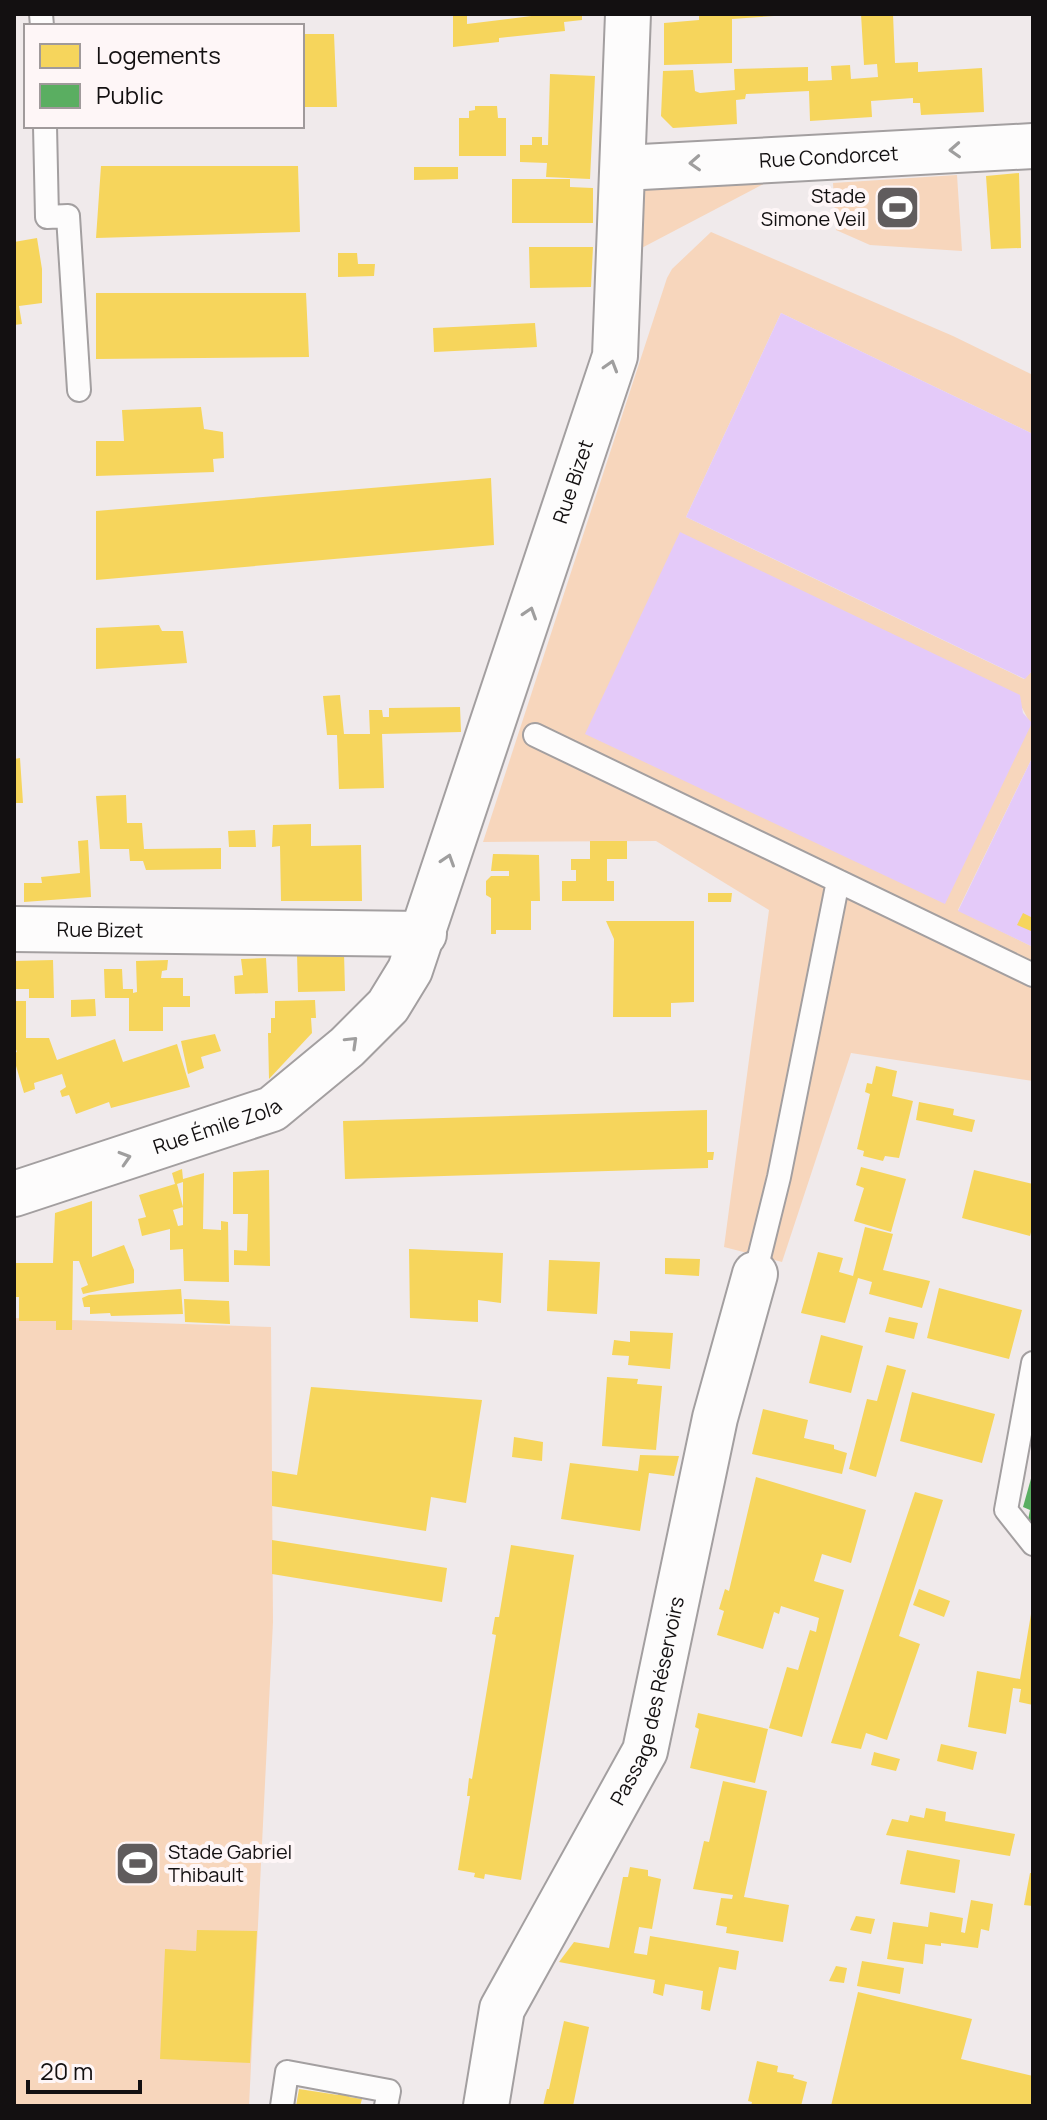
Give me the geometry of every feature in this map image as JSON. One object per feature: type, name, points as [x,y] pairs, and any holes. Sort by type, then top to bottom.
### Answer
[{"type":"street","name":"Rue Bizet","points":[[388,1006],[410,970],[424,934],[615,356],[628,14]]},
{"type":"street","name":"Rue Condorcet","points":[[623,168],[1033,146]]},
{"type":"street","name":"Rue Bizet","points":[[14,929],[424,934]]},
{"type":"street","name":"Rue Émile Zola","points":[[14,1194],[272,1109],[347,1047],[388,1006]]},
{"type":"street","name":"Passage des Réservoirs","points":[[486,2106],[502,2009],[645,1751],[715,1418],[755,1274]]},
{"type":"lane","points":[[45,128],[47,217],[68,216],[79,390]]},
{"type":"lane","points":[[535,735],[1033,975]]},
{"type":"lane","points":[[755,1274],[779,1177],[838,881]]},
{"type":"lane","points":[[1033,1363],[1006,1510],[1033,1544]]},
{"type":"lane","points":[[282,2106],[287,2072],[389,2091],[386,2106]]},
{"type":"shaded area","name":"Stade Simone Veil","points":[[957,175],[962,251],[870,245],[836,230],[833,183]]},
{"type":"shaded area","points":[[643,180],[769,181],[634,252]]},
{"type":"shaded area","points":[[711,232],[953,336],[1033,375],[1033,434],[781,313],[686,517],[1024,679],[1033,670],[1033,756],[958,910],[1033,947],[1033,1081],[851,1053],[782,1262],[724,1247],[769,910],[656,841],[483,842],[672,269]],"holes":[[[681,533],[1020,704],[1028,719]]]},
{"type":"shaded area","points":[[781,313],[1033,434],[1033,670],[1025,679],[686,517]]},
{"type":"shaded area","points":[[680,532],[1020,695],[1023,713],[1032,723],[945,904],[585,734]]},
{"type":"shaded area","points":[[1033,756],[1033,947],[958,911]]},
{"type":"shaded area","name":"Stade Gabriel Thibault","points":[[14,1318],[271,1327],[273,1622],[249,2106],[14,2106]]},
{"type":"building: Logements","points":[[453,14],[467,14],[467,24],[547,14],[582,14],[582,20],[564,22],[565,31],[499,38],[499,42],[453,47]]},
{"type":"building: Logements","points":[[699,14],[774,16],[732,19],[732,63],[664,65],[664,23],[699,20]]},
{"type":"building: Logements","points":[[861,14],[893,14],[895,63],[918,62],[918,72],[982,68],[984,112],[921,115],[920,103],[913,103],[913,98],[871,101],[872,117],[810,121],[809,91],[746,94],[745,99],[736,100],[737,124],[673,128],[661,116],[663,71],[693,70],[695,91],[700,93],[735,90],[734,69],[808,67],[808,81],[832,80],[831,66],[850,65],[851,79],[878,77],[877,64],[864,65]]},
{"type":"building: Logements","points":[[304,34],[334,34],[337,107],[304,107]]},
{"type":"building: Logements","points":[[550,74],[595,76],[590,179],[546,177],[547,163],[520,162],[520,145],[532,145],[532,137],[542,137],[542,145],[548,145]]},
{"type":"building: Logements","points":[[475,106],[497,106],[498,118],[506,118],[506,156],[459,156],[459,118],[469,118],[469,111],[475,110]]},
{"type":"building: Logements","points":[[101,166],[298,166],[300,232],[96,238]]},
{"type":"building: Logements","points":[[414,167],[458,167],[458,179],[414,180]]},
{"type":"building: Logements","points":[[1019,173],[1021,248],[991,249],[986,176]]},
{"type":"building: Logements","points":[[512,179],[570,179],[570,187],[593,188],[593,223],[512,223]]},
{"type":"building: Logements","points":[[37,238],[42,269],[42,303],[19,306],[22,324],[14,325],[14,242]]},
{"type":"building: Logements","points":[[529,247],[593,247],[591,287],[530,288]]},
{"type":"building: Logements","points":[[338,253],[357,253],[358,264],[375,264],[374,276],[338,277]]},
{"type":"building: Logements","points":[[96,293],[306,293],[309,357],[96,359]]},
{"type":"building: Logements","points":[[535,323],[537,347],[434,352],[433,328]]},
{"type":"building: Logements","points":[[201,407],[204,429],[223,432],[224,458],[213,459],[214,472],[96,476],[96,441],[124,441],[122,410]]},
{"type":"building: Logements","points":[[491,478],[494,545],[96,580],[96,511]]},
{"type":"building: Logements","points":[[159,625],[162,631],[183,631],[187,663],[96,669],[96,628]]},
{"type":"building: Logements","points":[[340,695],[344,734],[370,734],[369,710],[382,710],[383,717],[389,717],[389,708],[460,707],[461,732],[382,734],[384,788],[339,789],[337,735],[327,735],[323,696]]},
{"type":"building: Logements","points":[[20,758],[23,803],[14,803],[14,759]]},
{"type":"building: Logements","points":[[126,795],[127,823],[142,823],[144,849],[221,848],[221,869],[146,870],[143,861],[130,861],[129,849],[100,849],[96,796]]},
{"type":"building: Logements","points":[[311,824],[311,846],[361,845],[362,901],[281,901],[280,846],[272,847],[273,825]]},
{"type":"building: Logements","points":[[255,830],[256,847],[229,847],[228,831]]},
{"type":"building: Logements","points":[[88,840],[91,897],[24,902],[24,883],[42,883],[41,877],[80,873],[78,841]]},
{"type":"building: Logements","points":[[590,841],[627,841],[627,859],[607,859],[607,881],[614,881],[614,901],[562,901],[562,881],[576,881],[576,870],[571,870],[571,859],[590,859]]},
{"type":"building: Logements","points":[[493,854],[539,855],[540,901],[531,901],[531,930],[496,930],[496,934],[491,934],[491,898],[486,895],[486,881],[491,876],[509,876],[509,871],[491,871]]},
{"type":"building: Logements","points":[[708,893],[732,893],[731,902],[708,902]]},
{"type":"building: Logements","points":[[1023,913],[1033,918],[1031,931],[1017,925]]},
{"type":"building: Logements","points":[[606,921],[694,921],[694,1002],[671,1003],[671,1017],[613,1017],[614,939]]},
{"type":"building: Logements","points":[[344,952],[345,991],[298,992],[297,954]]},
{"type":"building: Logements","points":[[266,958],[268,993],[235,994],[234,976],[243,975],[241,959]]},
{"type":"building: Logements","points":[[53,960],[54,998],[29,998],[29,989],[14,989],[14,961]]},
{"type":"building: Logements","points":[[168,960],[167,970],[162,971],[161,978],[183,978],[183,996],[190,996],[190,1007],[163,1007],[163,1031],[129,1031],[129,998],[105,998],[104,969],[122,969],[123,989],[133,989],[133,993],[137,992],[136,961]]},
{"type":"building: Logements","points":[[95,999],[96,1016],[71,1017],[71,1000]]},
{"type":"building: Logements","points":[[315,1000],[316,1018],[311,1018],[312,1033],[269,1079],[268,1033],[271,1033],[271,1018],[275,1018],[275,1001]]},
{"type":"building: Logements","points":[[14,1001],[26,1001],[26,1038],[49,1038],[57,1060],[115,1039],[123,1062],[177,1044],[190,1087],[111,1108],[109,1102],[76,1114],[69,1095],[62,1097],[60,1091],[66,1087],[62,1074],[34,1083],[35,1089],[24,1093],[14,1059],[17,1052],[14,1044]]},
{"type":"building: Logements","points":[[215,1034],[221,1051],[201,1057],[204,1068],[188,1074],[181,1041]]},
{"type":"building: Logements","points":[[876,1066],[897,1071],[892,1096],[913,1101],[899,1158],[885,1156],[883,1161],[863,1156],[864,1151],[857,1149],[870,1094],[865,1092],[867,1083],[872,1084]]},
{"type":"building: Logements","points":[[919,1102],[954,1109],[953,1115],[975,1120],[972,1132],[916,1120]]},
{"type":"building: Logements","points":[[707,1110],[707,1152],[714,1152],[713,1160],[708,1160],[708,1168],[345,1179],[343,1121]]},
{"type":"building: Logements","points":[[861,1167],[906,1179],[891,1232],[854,1221],[864,1188],[856,1185]]},
{"type":"building: Logements","points":[[182,1169],[183,1179],[204,1173],[203,1229],[221,1230],[221,1221],[228,1222],[229,1282],[184,1281],[183,1249],[170,1250],[170,1229],[142,1236],[138,1219],[146,1217],[139,1195],[175,1184],[172,1173]],"holes":[[[183,1182],[183,1207],[177,1184]],[[183,1207],[183,1225],[178,1226],[173,1210]]]},
{"type":"building: Logements","points":[[269,1170],[270,1266],[234,1265],[234,1250],[247,1251],[248,1214],[233,1214],[233,1172]]},
{"type":"building: Logements","points":[[974,1170],[1033,1184],[1030,1236],[962,1218]]},
{"type":"building: Logements","points":[[92,1201],[92,1257],[124,1245],[134,1270],[134,1283],[83,1294],[81,1288],[88,1285],[79,1261],[73,1261],[72,1330],[56,1330],[56,1321],[19,1321],[19,1297],[14,1297],[14,1263],[53,1263],[55,1213]]},
{"type":"building: Logements","points":[[865,1227],[893,1234],[883,1270],[930,1281],[922,1308],[869,1294],[872,1282],[858,1278],[845,1323],[801,1313],[818,1252],[843,1258],[839,1272],[853,1276]]},
{"type":"building: Logements","points":[[409,1249],[503,1253],[501,1303],[478,1300],[478,1322],[410,1318]]},
{"type":"building: Logements","points":[[665,1258],[700,1259],[699,1276],[665,1274]]},
{"type":"building: Logements","points":[[549,1260],[600,1262],[597,1314],[547,1311]]},
{"type":"building: Logements","points":[[939,1288],[1022,1310],[1009,1359],[927,1338]]},
{"type":"building: Logements","points":[[181,1289],[183,1314],[90,1314],[90,1307],[84,1307],[82,1298],[89,1295]]},
{"type":"building: Logements","points":[[184,1299],[229,1301],[230,1324],[185,1322]]},
{"type":"building: Logements","points":[[889,1317],[918,1323],[914,1339],[885,1332]]},
{"type":"building: Logements","points":[[630,1331],[673,1333],[670,1369],[628,1365],[629,1356],[612,1355],[614,1340],[630,1342]]},
{"type":"building: Logements","points":[[821,1335],[863,1346],[851,1393],[809,1383]]},
{"type":"building: Logements","points":[[887,1365],[906,1370],[876,1477],[849,1469],[867,1399],[877,1401]]},
{"type":"building: Logements","points":[[607,1377],[638,1379],[637,1384],[662,1386],[656,1450],[602,1446]]},
{"type":"building: Logements","points":[[311,1387],[482,1400],[466,1503],[431,1497],[426,1531],[272,1506],[272,1471],[297,1475]]},
{"type":"building: Logements","points":[[912,1392],[995,1414],[982,1463],[900,1441]]},
{"type":"building: Logements","points":[[763,1409],[808,1420],[804,1438],[834,1445],[834,1449],[847,1453],[842,1474],[752,1454]]},
{"type":"building: Logements","points":[[514,1437],[543,1442],[542,1461],[512,1457]]},
{"type":"building: Logements","points":[[640,1455],[679,1456],[674,1476],[649,1473],[640,1531],[561,1519],[570,1463],[638,1471]]},
{"type":"building: Logements","points":[[756,1477],[866,1510],[851,1563],[822,1554],[814,1581],[844,1590],[802,1737],[769,1728],[787,1667],[798,1670],[810,1630],[816,1632],[819,1618],[781,1606],[779,1614],[774,1612],[763,1649],[717,1635],[724,1611],[719,1609],[725,1589],[729,1591]]},
{"type":"building: Logements","points":[[915,1492],[943,1500],[899,1636],[920,1644],[887,1740],[866,1733],[861,1749],[831,1743]]},
{"type":"building: Logements","points":[[272,1540],[447,1568],[442,1602],[272,1574]]},
{"type":"building: Logements","points":[[511,1545],[574,1555],[521,1880],[485,1874],[484,1879],[474,1877],[475,1873],[458,1870],[470,1796],[467,1796],[469,1778],[472,1779],[496,1635],[492,1634],[495,1617],[499,1617]]},
{"type":"building: Logements","points":[[919,1589],[950,1601],[944,1617],[913,1605]]},
{"type":"building: Logements","points":[[1031,1614],[1033,1705],[1019,1702],[1021,1689],[1013,1688],[1006,1734],[968,1727],[977,1671],[1020,1679]]},
{"type":"building: Logements","points":[[698,1713],[768,1729],[755,1783],[690,1768],[699,1729],[695,1727]]},
{"type":"building: Logements","points":[[941,1744],[977,1752],[973,1770],[937,1761]]},
{"type":"building: Logements","points":[[874,1752],[900,1759],[896,1771],[871,1765]]},
{"type":"building: Logements","points":[[723,1781],[767,1791],[744,1897],[789,1905],[783,1942],[726,1933],[727,1927],[716,1925],[721,1898],[732,1899],[733,1895],[693,1889],[704,1841],[709,1842]]},
{"type":"building: Logements","points":[[926,1808],[946,1812],[945,1821],[1015,1834],[1010,1856],[886,1835],[892,1819],[908,1822],[910,1815],[924,1818]]},
{"type":"building: Logements","points":[[907,1850],[960,1860],[955,1893],[900,1884]]},
{"type":"building: Logements","points":[[630,1867],[648,1870],[648,1876],[661,1879],[652,1929],[639,1927],[634,1953],[647,1955],[650,1936],[739,1951],[736,1970],[719,1967],[710,2011],[701,2009],[703,1991],[665,1984],[663,1996],[653,1993],[655,1980],[559,1962],[574,1942],[609,1948],[623,1877],[628,1877]]},
{"type":"building: Logements","points":[[1030,1873],[1033,1873],[1033,1906],[1024,1905]]},
{"type":"building: Logements","points":[[971,1900],[993,1904],[989,1931],[981,1929],[978,1948],[925,1944],[923,1964],[887,1959],[893,1922],[928,1927],[930,1912],[963,1918],[961,1932],[965,1933]]},
{"type":"building: Logements","points":[[856,1916],[875,1919],[871,1934],[850,1930]]},
{"type":"building: Logements","points":[[197,1930],[257,1931],[250,2063],[160,2059],[165,1949],[196,1951]]},
{"type":"building: Logements","points":[[862,1961],[904,1968],[900,1994],[857,1986]]},
{"type":"building: Logements","points":[[836,1966],[847,1968],[844,1983],[829,1981]]},
{"type":"building: Logements","points":[[858,1992],[972,2019],[961,2059],[1033,2076],[1033,2106],[831,2106]]},
{"type":"building: Logements","points":[[564,2021],[589,2027],[573,2106],[543,2106],[549,2089]]},
{"type":"building: Logements","points":[[757,2061],[778,2066],[777,2072],[794,2075],[793,2078],[807,2082],[801,2106],[751,2106],[752,2102],[748,2101]]},
{"type":"building: Logements","points":[[299,2089],[338,2095],[339,2090],[349,2092],[349,2097],[362,2099],[360,2106],[296,2106]]},
{"type":"building: Public","points":[[1032,1475],[1033,1524],[1028,1520],[1030,1510],[1023,1507]]},
{"type":"place","name":"Stade Simone Veil","points":[[897,207]]},
{"type":"place","name":"Stade Gabriel Thibault","points":[[137,1864]]}]
